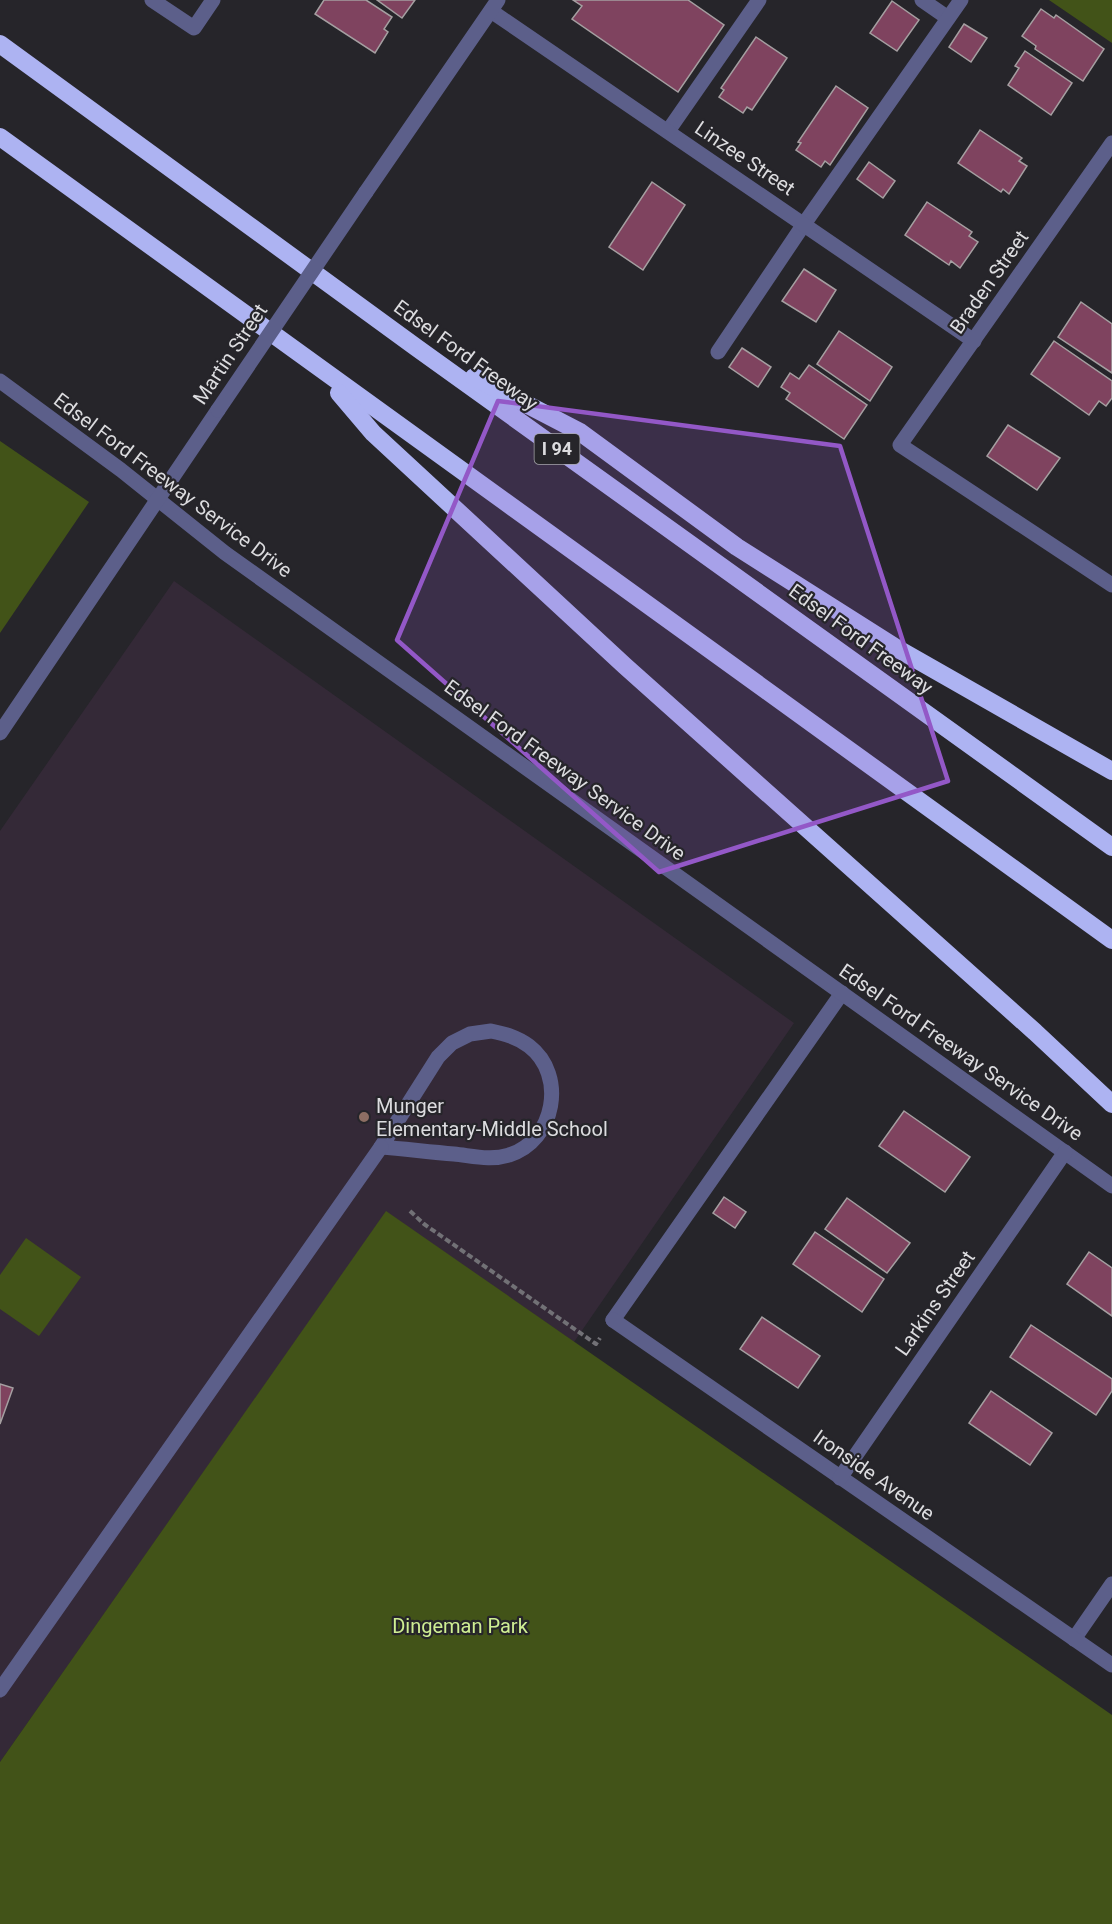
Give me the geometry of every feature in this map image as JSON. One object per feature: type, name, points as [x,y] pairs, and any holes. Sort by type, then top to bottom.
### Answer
[{"type":"highway","name":"Edsel Ford Freeway","points":[[0,44],[417,348],[1112,848]]},
{"type":"highway","points":[[0,137],[1112,940]]},
{"type":"highway","points":[[417,348],[580,432],[737,547],[898,649],[1112,771]]},
{"type":"highway","points":[[321,371],[373,433],[616,658],[1035,1032],[1112,1104]]},
{"type":"street","points":[[152,0],[194,28],[213,0]]},
{"type":"street","points":[[668,131],[759,0]]},
{"type":"street","points":[[922,0],[948,18]]},
{"type":"street","points":[[718,352],[804,224],[961,0]]},
{"type":"street","name":"Linzee Street","points":[[494,5],[668,131],[974,341]]},
{"type":"street","name":"Martin Street","points":[[0,733],[156,498],[494,5]]},
{"type":"street","name":"Braden Street","points":[[1112,143],[900,445],[1112,585]]},
{"type":"street","name":"Edsel Ford Freeway Service Drive","points":[[0,381],[225,553],[1112,1186]]},
{"type":"street","name":"Ironside Avenue","points":[[842,993],[613,1320],[1112,1665]]},
{"type":"street","points":[[0,1690],[381,1147],[438,1057],[452,1043],[470,1035],[491,1031],[512,1036],[531,1047],[545,1064],[552,1085],[551,1107],[544,1127],[530,1144],[511,1155],[489,1158],[381,1147]]},
{"type":"street","name":"Larkins Street","points":[[840,1478],[1065,1152]]},
{"type":"street","points":[[1074,1639],[1112,1584]]},
{"type":"path","points":[[410,1211],[424,1224],[596,1344]]},
{"type":"highlighted area","points":[[498,401],[840,446],[948,781],[659,872],[397,640]]},
{"type":"shaded area","name":"Munger Elementary-Middle School","points":[[174,581],[794,1023],[574,1342],[386,1212],[0,1762],[0,831]]},
{"type":"green space","points":[[1049,0],[1112,0],[1112,43]]},
{"type":"green space","points":[[0,441],[89,502],[0,633]]},
{"type":"green space","name":"Dingeman Park","points":[[386,1211],[1112,1715],[1112,1924],[0,1924],[0,1762]]},
{"type":"green space","points":[[26,1238],[81,1277],[39,1336],[0,1309],[0,1275]]},
{"type":"building","points":[[324,0],[366,0],[392,17],[384,29],[388,32],[375,53],[315,14]]},
{"type":"building","points":[[377,0],[415,0],[402,18]]},
{"type":"building","points":[[573,0],[688,0],[724,25],[678,92],[572,19],[582,6]]},
{"type":"building","points":[[892,1],[919,20],[897,51],[870,33]]},
{"type":"building","points":[[1041,9],[1054,18],[1056,15],[1104,49],[1083,81],[1035,49],[1036,46],[1022,36]]},
{"type":"building","points":[[964,24],[987,38],[971,62],[949,47]]},
{"type":"building","points":[[756,37],[787,58],[752,110],[747,107],[743,113],[719,97],[724,90],[721,88]]},
{"type":"building","points":[[1025,51],[1072,83],[1051,115],[1008,85],[1019,68],[1015,66]]},
{"type":"building","points":[[836,86],[868,108],[830,165],[825,161],[821,167],[796,150],[801,143],[798,142]]},
{"type":"building","points":[[980,130],[1022,158],[1019,161],[1027,166],[1009,194],[1003,189],[1001,192],[958,163]]},
{"type":"building","points":[[869,162],[895,181],[883,198],[857,179]]},
{"type":"building","points":[[652,182],[685,205],[643,270],[609,247]]},
{"type":"building","points":[[927,202],[972,232],[969,236],[978,242],[960,268],[951,261],[949,265],[905,235]]},
{"type":"building","points":[[804,269],[836,290],[816,322],[782,301]]},
{"type":"building","points":[[1081,302],[1112,324],[1112,373],[1058,337]]},
{"type":"building","points":[[839,331],[892,367],[870,401],[817,364]]},
{"type":"building","points":[[1054,341],[1112,381],[1112,398],[1106,406],[1099,401],[1089,415],[1031,374]]},
{"type":"building","points":[[742,348],[771,367],[758,387],[729,367]]},
{"type":"building","points":[[809,365],[867,405],[844,439],[786,399],[790,393],[781,387],[790,373],[799,379]]},
{"type":"building","points":[[1008,425],[1060,458],[1037,490],[987,456]]},
{"type":"building","points":[[904,1111],[970,1157],[945,1192],[879,1146]]},
{"type":"building","points":[[724,1197],[746,1212],[735,1228],[713,1213]]},
{"type":"building","points":[[847,1198],[910,1243],[887,1273],[825,1229]]},
{"type":"building","points":[[815,1232],[884,1279],[862,1312],[793,1264]]},
{"type":"building","points":[[1089,1252],[1112,1268],[1112,1316],[1067,1284]]},
{"type":"building","points":[[762,1317],[820,1356],[798,1388],[740,1349]]},
{"type":"building","points":[[1031,1325],[1112,1379],[1112,1391],[1096,1415],[1010,1357]]},
{"type":"building","points":[[0,1384],[13,1388],[0,1424]]},
{"type":"building","points":[[991,1391],[1052,1433],[1030,1465],[969,1423]]},
{"type":"place","name":"Munger Elementary-Middle School","points":[[364,1117]]}]
